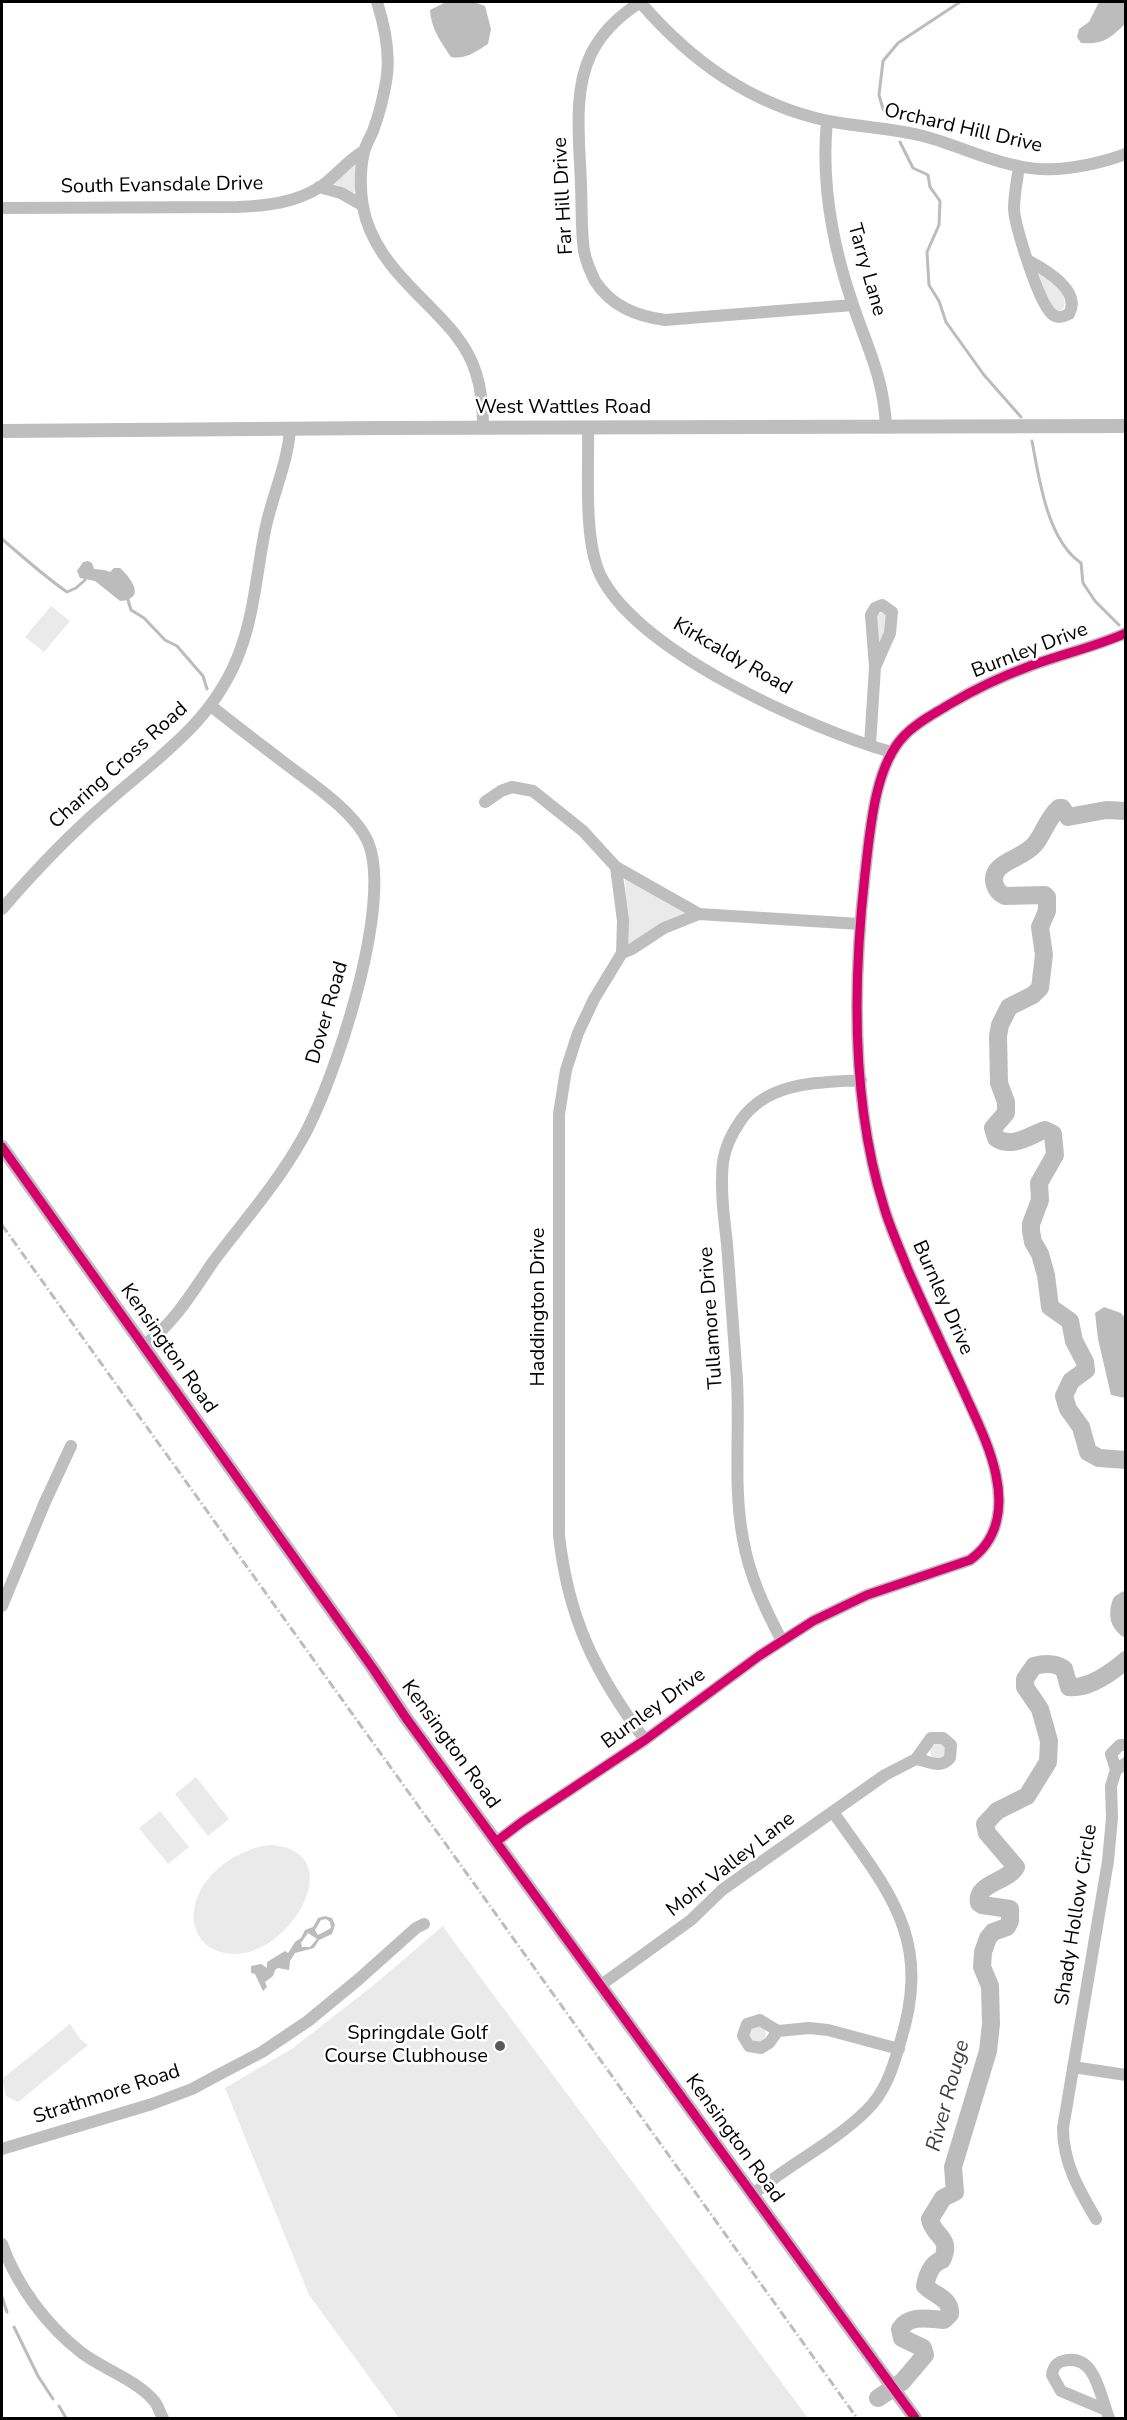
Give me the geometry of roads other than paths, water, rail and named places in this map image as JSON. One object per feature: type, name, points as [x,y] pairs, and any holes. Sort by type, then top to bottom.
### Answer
[{"type":"street","points":[[377,2],[386,36],[387,72],[379,112],[364,151],[362,206],[372,236],[388,263],[450,330],[471,360],[483,404],[483,427]]},
{"type":"street","name":"Orchard Hill Drive","points":[[640,2],[673,38],[710,69],[761,98],[827,121],[924,136],[1019,167],[1067,168],[1125,154]]},
{"type":"street","name":"Far Hill Drive","points":[[640,2],[621,16],[597,43],[590,56],[584,78],[580,122],[582,232],[587,262],[597,283],[624,309],[643,316],[665,320],[854,305]]},
{"type":"street","name":"Tarry Lane","points":[[827,121],[827,171],[833,228],[839,259],[880,380],[884,396],[886,427]]},
{"type":"street","points":[[320,187],[356,155],[364,151]]},
{"type":"street","points":[[1019,167],[1014,210],[1019,234],[1046,308],[1056,316],[1069,314],[1072,301],[1067,290],[1039,266],[1029,261]]},
{"type":"street","points":[[320,187],[341,193],[362,206]]},
{"type":"street","name":"South Evansdale Drive","points":[[2,208],[253,206],[282,202],[320,187]]},
{"type":"street","name":"West Wattles Road","points":[[2,431],[483,427],[1125,426]]},
{"type":"street","name":"Kirkcaldy Road","points":[[588,427],[593,549],[601,576],[617,600],[649,630],[719,677],[791,714],[870,745]]},
{"type":"street","name":"Charing Cross Road","points":[[2,909],[77,830],[169,751],[211,706],[231,672],[247,633],[266,526],[289,445],[290,429]]},
{"type":"street","name":"Burnley Drive","points":[[497,1841],[813,1621],[859,1599],[970,1560],[982,1552],[990,1542],[998,1515],[999,1493],[996,1473],[985,1439],[908,1270],[884,1208],[865,1123],[861,1080],[858,984],[860,924],[868,849],[883,770],[891,752],[914,726],[975,691],[1033,665],[1102,643],[1125,633]]},
{"type":"street","points":[[875,668],[870,745],[891,752]]},
{"type":"street","name":"Dover Road","points":[[144,1345],[159,1333],[182,1306],[286,1166],[310,1126],[327,1088],[350,1016],[365,954],[374,897],[374,865],[371,850],[367,839],[356,824],[316,787],[211,706]]},
{"type":"street","points":[[485,802],[501,791],[512,787],[533,791],[583,831],[616,867],[699,914]]},
{"type":"street","points":[[616,867],[622,911],[622,953],[632,950],[664,928],[699,914],[860,924]]},
{"type":"street","name":"Haddington Drive","points":[[622,953],[594,999],[581,1026],[562,1089],[558,1176],[559,1535],[569,1597],[583,1637],[606,1684],[645,1740]]},
{"type":"street","name":"Tullamore Drive","points":[[782,1641],[746,1556],[740,1521],[737,1383],[723,1199],[723,1162],[732,1134],[742,1119],[752,1107],[772,1093],[796,1085],[861,1080]]},
{"type":"street","name":"Kensington Road","points":[[2,1147],[406,1718],[915,2418]]},
{"type":"street","points":[[2,1606],[71,1446]]},
{"type":"street","name":"Shady Hollow Circle","points":[[1096,2218],[1074,2179],[1064,2149],[1063,2128],[1108,1862],[1111,1840],[1111,1786],[1121,1767],[1111,1754],[1115,1748],[1125,1745]]},
{"type":"street","name":"Mohr Valley Lane","points":[[601,1985],[691,1920],[733,1882],[885,1775],[916,1759]]},
{"type":"street","points":[[752,2195],[864,2113],[884,2088],[899,2049],[911,1994],[911,1958],[908,1940],[891,1896],[833,1812]]},
{"type":"street","name":"Strathmore Road","points":[[2,2149],[153,2104],[201,2084],[262,2052],[308,2021],[416,1928],[424,1924]]},
{"type":"street","points":[[778,2031],[810,2028],[828,2030],[899,2049]]},
{"type":"street","points":[[1073,2067],[1125,2075]]},
{"type":"street","points":[[2,2244],[9,2263],[40,2312],[81,2353],[140,2389],[155,2402],[163,2418]]},
{"type":"street","points":[[1071,2360],[1089,2367],[1097,2381],[1107,2414],[1060,2391],[1052,2375],[1055,2365],[1071,2360]]},
{"type":"waterway","points":[[888,118],[879,95],[883,61],[898,43],[960,2]]},
{"type":"waterway","points":[[900,142],[913,168],[928,175],[930,187],[940,201],[939,225],[927,252],[929,285],[939,301],[946,322],[984,375],[1021,417]]},
{"type":"waterway","points":[[1032,441],[1046,507],[1052,524],[1069,553],[1081,563],[1083,583],[1095,601],[1119,625]]},
{"type":"waterway","points":[[2,539],[67,592],[85,580]]},
{"type":"waterway","points":[[128,600],[131,610],[144,618],[165,640],[177,646],[203,676],[207,689]]},
{"type":"waterway","name":"River Rouge","points":[[1126,811],[1106,810],[1068,817],[1062,808],[1059,808],[1031,848],[1003,865],[996,872],[994,883],[1001,894],[1005,896],[1045,895],[1047,911],[1040,927],[1044,955],[1040,988],[1033,995],[1009,1007],[1000,1025],[998,1036],[999,1083],[1006,1102],[1006,1113],[993,1128],[996,1138],[1008,1142],[1015,1142],[1045,1130],[1053,1134],[1055,1155],[1039,1183],[1040,1200],[1031,1224],[1031,1231],[1046,1275],[1050,1307],[1070,1321],[1074,1341],[1085,1362],[1086,1370],[1071,1381],[1064,1396],[1068,1409],[1081,1427],[1088,1452],[1099,1458],[1126,1460]]},
{"type":"waterway","name":"River Rouge","points":[[1126,1600],[1121,1603],[1119,1613],[1121,1622],[1126,1628]]},
{"type":"waterway","name":"River Rouge","points":[[878,2398],[902,2382],[925,2355],[923,2348],[902,2338],[900,2329],[904,2324],[914,2319],[944,2320],[950,2314],[948,2304],[925,2286],[930,2270],[942,2260],[945,2252],[944,2242],[930,2219],[943,2198],[955,2192],[953,2167],[988,2051],[991,2024],[990,1986],[982,1967],[983,1952],[993,1932],[1007,1927],[1010,1921],[1010,1909],[982,1905],[979,1903],[979,1896],[987,1887],[1012,1872],[1016,1867],[987,1833],[985,1824],[997,1811],[1027,1796],[1048,1762],[1049,1741],[1040,1709],[1025,1687],[1025,1679],[1034,1666],[1053,1665],[1064,1669],[1069,1687],[1076,1687],[1099,1679],[1126,1660]]},
{"type":"waterway","points":[[2,2297],[7,2312]]},
{"type":"waterway","points":[[14,2327],[38,2376],[53,2399]]},
{"type":"waterway","points":[[59,2406],[66,2418]]},
{"type":"railway","points":[[2,1225],[857,2418]]},
{"type":"place","name":"Springdale Golf Course Clubhouse","points":[[500,2046]]}]
